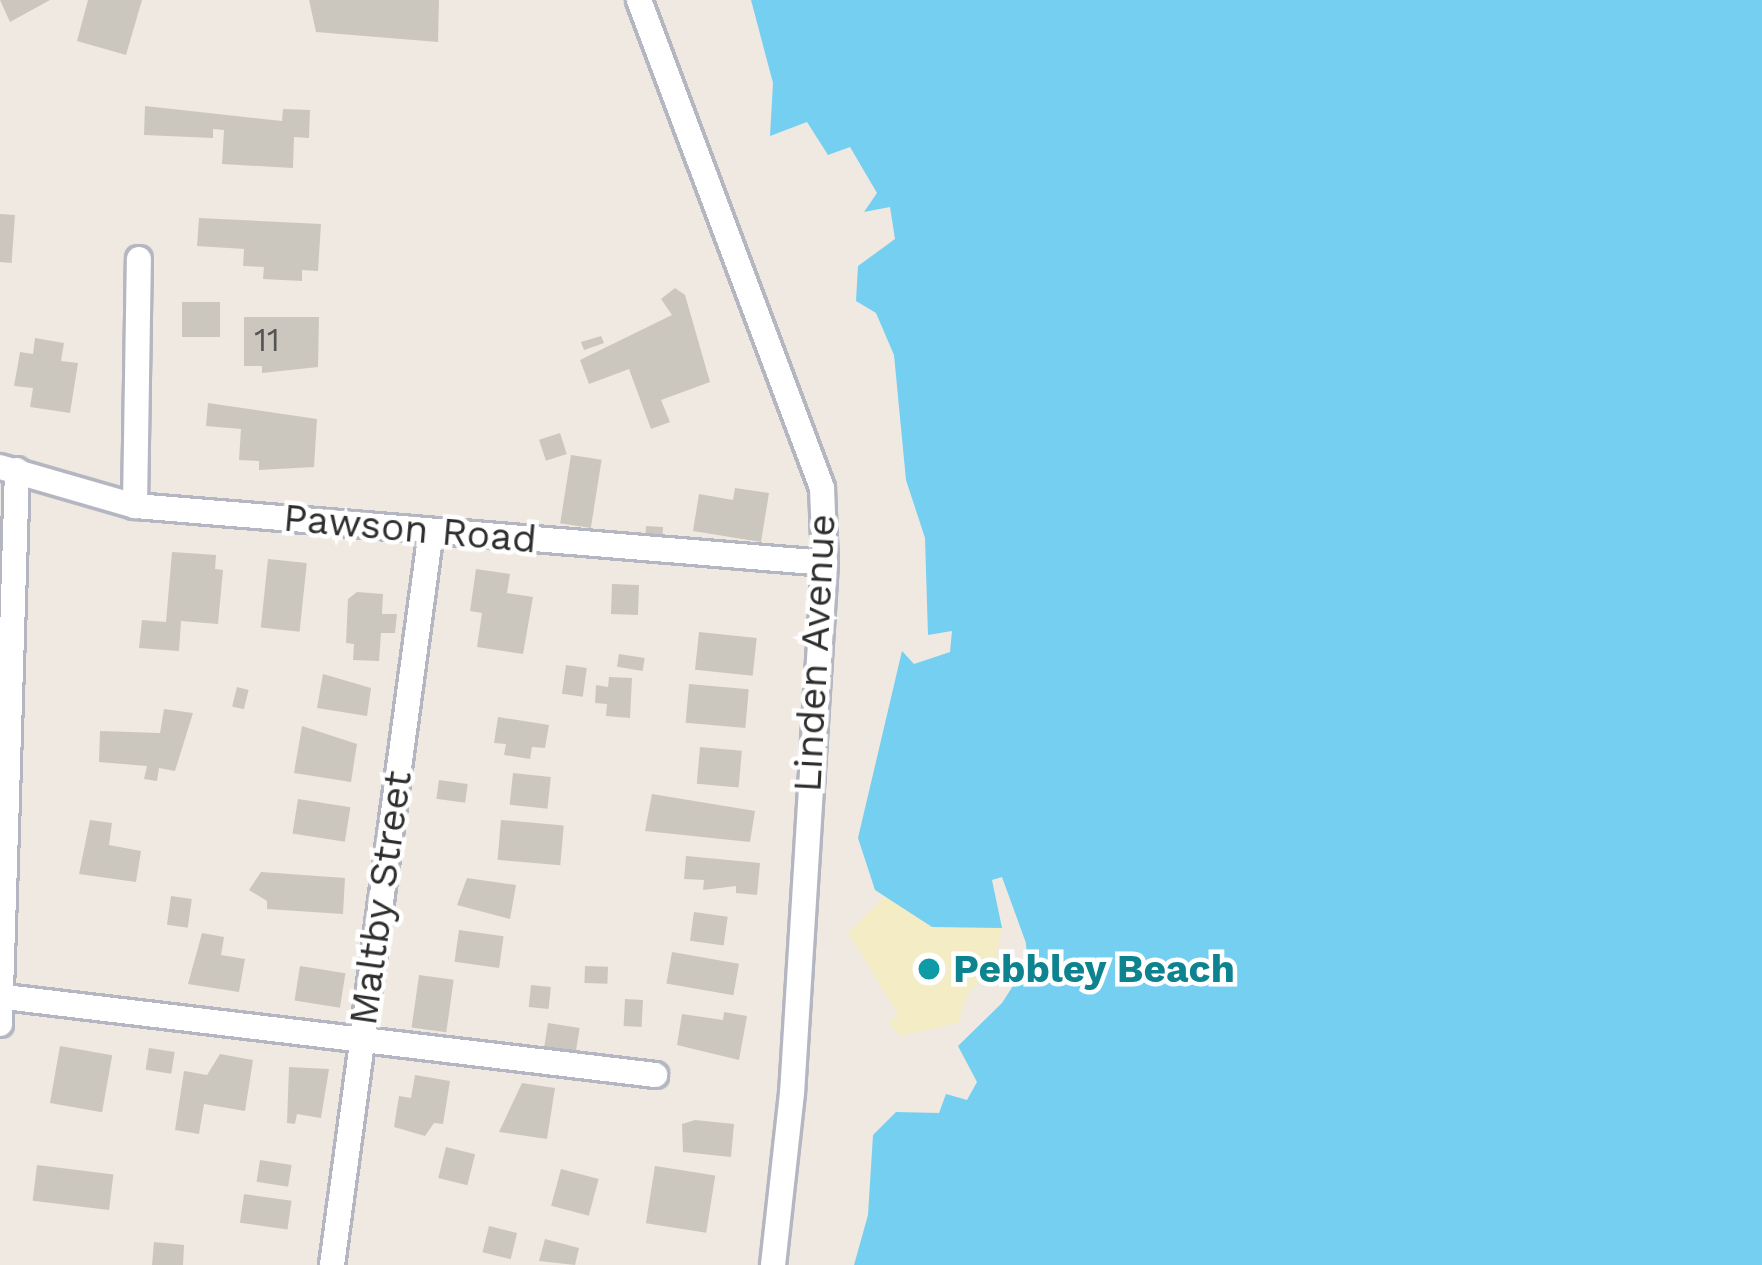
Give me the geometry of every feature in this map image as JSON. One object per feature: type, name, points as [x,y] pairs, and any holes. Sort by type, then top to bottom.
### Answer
[{"type":"street","name":"Linden Avenue","points":[[638,0],[822,488],[825,563],[793,1093],[773,1265]]},
{"type":"street","points":[[135,506],[139,259]]},
{"type":"street","name":"Pawson Road","points":[[8,468],[135,506],[825,563]]},
{"type":"street","points":[[0,1024],[5,997],[8,468]]},
{"type":"street","name":"Maltby Street","points":[[332,1265],[431,531]]},
{"type":"street","points":[[5,997],[655,1075]]},
{"type":"sand","name":"Pebbley Beach","points":[[885,896],[932,927],[1002,928],[995,965],[968,993],[958,1023],[901,1036],[889,1023],[898,1014],[848,933]]},
{"type":"water","points":[[751,0],[1762,0],[1762,1265],[854,1265],[868,1215],[873,1135],[896,1112],[939,1113],[946,1094],[967,1100],[977,1082],[958,1046],[1002,1003],[1027,964],[1026,943],[1002,877],[992,880],[1002,928],[932,927],[875,890],[858,838],[902,651],[914,664],[950,652],[952,631],[928,635],[925,538],[906,480],[894,355],[876,313],[856,301],[858,266],[895,239],[890,207],[864,212],[877,193],[850,147],[828,155],[807,122],[770,136],[773,83]]},
{"type":"building","points":[[0,0],[50,0],[10,22]]},
{"type":"building","points":[[88,0],[142,0],[126,55],[77,41]]},
{"type":"building","points":[[309,0],[439,0],[438,42],[316,32]]},
{"type":"building","points":[[145,106],[282,121],[283,109],[310,110],[309,138],[294,137],[293,168],[222,164],[224,130],[213,129],[213,138],[144,135]]},
{"type":"building","points":[[0,214],[15,215],[12,263],[0,262]]},
{"type":"building","points":[[199,218],[321,224],[318,271],[302,270],[302,281],[263,279],[264,267],[243,266],[244,249],[197,246]]},
{"type":"building","points":[[675,288],[685,295],[710,382],[661,400],[670,422],[651,429],[629,369],[589,384],[580,360],[672,315],[661,299]]},
{"type":"building","points":[[182,302],[220,302],[220,337],[182,337]]},
{"type":"building","points":[[244,317],[319,317],[318,367],[262,373],[262,366],[244,366]]},
{"type":"building","points":[[601,336],[604,343],[584,350],[581,342]]},
{"type":"building","points":[[35,338],[64,343],[61,361],[78,363],[70,413],[30,407],[33,388],[14,386],[20,352],[33,354]]},
{"type":"building","points":[[208,403],[317,419],[314,467],[259,470],[259,461],[239,460],[241,429],[206,426]]},
{"type":"building","points":[[560,433],[567,454],[546,461],[539,440]]},
{"type":"building","points":[[571,455],[602,460],[591,528],[560,523]]},
{"type":"building","points":[[735,488],[769,493],[761,542],[693,531],[699,494],[733,500]]},
{"type":"building","points":[[646,526],[663,527],[662,541],[645,540]]},
{"type":"building","points":[[172,552],[216,555],[215,569],[223,570],[218,624],[181,621],[179,651],[139,648],[142,620],[166,622]]},
{"type":"building","points":[[268,559],[307,563],[300,632],[261,628]]},
{"type":"building","points":[[476,569],[510,574],[507,593],[533,597],[523,654],[477,647],[482,613],[470,611]]},
{"type":"building","points":[[612,584],[639,585],[638,615],[611,614]]},
{"type":"building","points":[[357,592],[383,594],[382,614],[397,614],[395,633],[381,633],[379,661],[353,660],[354,644],[346,643],[348,599]]},
{"type":"building","points":[[699,632],[757,638],[753,676],[695,670]]},
{"type":"building","points":[[619,654],[645,658],[643,671],[617,667]]},
{"type":"building","points":[[566,665],[587,668],[583,697],[562,694]]},
{"type":"building","points":[[323,674],[371,688],[367,716],[317,708]]},
{"type":"building","points":[[609,677],[632,678],[630,718],[606,716],[607,704],[595,703],[596,685],[608,687]]},
{"type":"building","points":[[689,684],[749,689],[745,728],[686,723]]},
{"type":"building","points":[[237,687],[249,690],[244,709],[232,706]]},
{"type":"building","points":[[164,709],[193,713],[175,771],[159,768],[157,781],[144,779],[147,766],[99,762],[100,731],[160,733]]},
{"type":"building","points":[[498,717],[549,725],[545,748],[532,747],[530,759],[504,755],[506,744],[494,743]]},
{"type":"building","points":[[302,726],[357,744],[351,782],[294,773]]},
{"type":"building","points":[[700,747],[742,751],[739,788],[697,784]]},
{"type":"building","points":[[513,773],[551,777],[547,809],[510,805]]},
{"type":"building","points":[[439,780],[468,784],[465,803],[436,799]]},
{"type":"building","points":[[652,794],[755,811],[750,842],[645,831]]},
{"type":"building","points":[[298,799],[350,807],[345,842],[293,834]]},
{"type":"building","points":[[90,820],[112,823],[109,845],[141,851],[136,882],[79,874]]},
{"type":"building","points":[[501,820],[564,825],[560,865],[498,860]]},
{"type":"building","points":[[686,856],[760,863],[757,895],[736,893],[736,886],[703,890],[704,880],[684,879]]},
{"type":"building","points":[[261,872],[345,878],[343,914],[267,909],[267,901],[249,890]]},
{"type":"building","points":[[467,878],[516,885],[510,919],[457,905]]},
{"type":"building","points":[[171,896],[192,899],[188,928],[167,925]]},
{"type":"building","points":[[694,912],[728,917],[724,945],[690,941]]},
{"type":"building","points":[[459,930],[504,936],[499,968],[455,962]]},
{"type":"building","points":[[202,933],[224,937],[221,955],[245,959],[239,992],[188,984]]},
{"type":"building","points":[[672,952],[739,964],[733,995],[666,984]]},
{"type":"building","points":[[300,966],[345,973],[340,1008],[295,1001]]},
{"type":"building","points":[[585,966],[608,967],[607,984],[584,983]]},
{"type":"building","points":[[419,975],[454,980],[446,1032],[412,1027]]},
{"type":"building","points":[[531,985],[551,987],[549,1009],[529,1007]]},
{"type":"building","points":[[625,999],[643,1000],[642,1027],[624,1026]]},
{"type":"building","points":[[724,1012],[747,1016],[739,1060],[677,1045],[682,1014],[723,1020]]},
{"type":"building","points":[[548,1023],[580,1028],[576,1053],[544,1048]]},
{"type":"building","points":[[60,1046],[112,1055],[102,1112],[50,1103]]},
{"type":"building","points":[[149,1048],[175,1052],[171,1074],[146,1070]]},
{"type":"building","points":[[220,1054],[253,1060],[245,1111],[204,1104],[199,1134],[175,1130],[184,1071],[207,1075]]},
{"type":"building","points":[[289,1067],[329,1069],[321,1118],[297,1114],[295,1124],[287,1123]]},
{"type":"building","points":[[415,1075],[450,1081],[443,1124],[434,1123],[425,1136],[394,1127],[399,1096],[411,1098]]},
{"type":"building","points":[[522,1083],[555,1088],[547,1139],[499,1132]]},
{"type":"building","points":[[695,1120],[734,1124],[731,1157],[683,1152],[682,1124]]},
{"type":"building","points":[[446,1147],[475,1154],[467,1185],[438,1178]]},
{"type":"building","points":[[260,1160],[292,1165],[288,1187],[257,1182]]},
{"type":"building","points":[[37,1165],[113,1174],[109,1210],[33,1201]]},
{"type":"building","points":[[655,1166],[715,1176],[706,1233],[646,1223]]},
{"type":"building","points":[[561,1169],[599,1179],[589,1216],[551,1206]]},
{"type":"building","points":[[244,1194],[292,1201],[287,1229],[240,1223]]},
{"type":"building","points":[[489,1226],[517,1233],[511,1259],[482,1252]]},
{"type":"building","points":[[545,1239],[579,1248],[575,1265],[539,1261]]},
{"type":"building","points":[[154,1242],[184,1245],[183,1265],[152,1265]]},
{"type":"place","name":"Pebbley Beach","points":[[929,969]]}]
